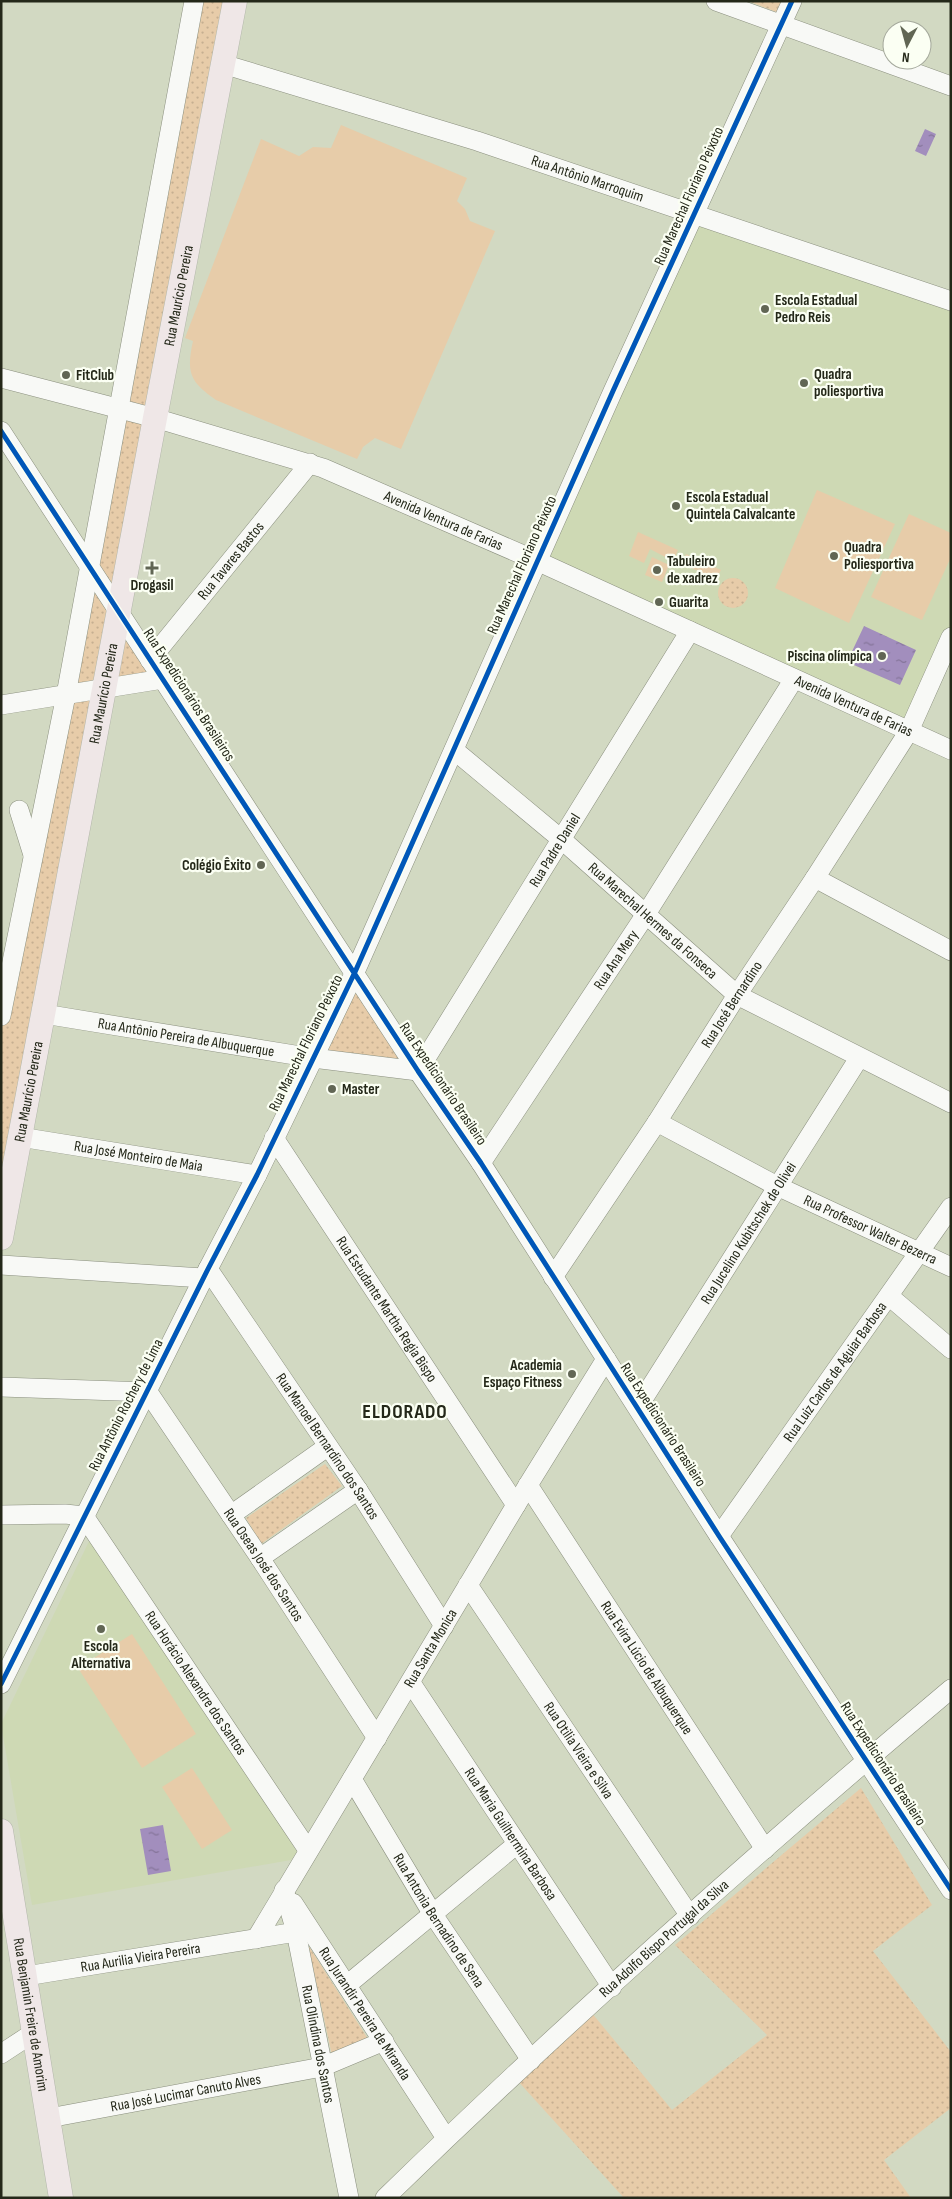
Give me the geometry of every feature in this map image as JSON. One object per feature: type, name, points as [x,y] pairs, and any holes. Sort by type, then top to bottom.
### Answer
[{"type":"main road","name":"Rua Maurício Pereira","points":[[1,1238],[235,1]]},
{"type":"main road","name":"Rua Benjamin Freire de Amorim","points":[[1,1831],[61,2198]]},
{"type":"street","points":[[1,1016],[66,694],[194,1]]},
{"type":"street","points":[[716,1],[951,86]]},
{"type":"street","name":"Rua Marechal Floriano Peixoto","points":[[274,1138],[355,972],[537,561],[792,1]]},
{"type":"street","name":"Rua Antônio Marroquim","points":[[223,64],[477,141],[693,216],[951,301]]},
{"type":"street","name":"Avenida Ventura de Farias","points":[[5,381],[155,418],[310,463],[537,561],[951,750]]},
{"type":"street","name":"Rua Expedicionários Brasileiros","points":[[1,431],[355,972]]},
{"type":"street","name":"Rua Tavares Bastos","points":[[150,660],[310,463]]},
{"type":"street","name":"Rua Padre Daniel","points":[[418,1071],[690,631]]},
{"type":"street","name":"Rua José Bernardino","points":[[553,1277],[657,1122],[737,994],[816,878],[909,731],[951,637]]},
{"type":"street","points":[[1,705],[163,679]]},
{"type":"street","name":"Rua Ana Mery","points":[[481,1163],[646,914],[794,679]]},
{"type":"street","name":"Rua Marechal Hermes da Fonseca","points":[[454,750],[561,839],[737,994],[859,1058],[951,1103]]},
{"type":"street","points":[[18,810],[34,856]]},
{"type":"street","points":[[816,878],[951,951]]},
{"type":"street","name":"Rua Expedicionário Brasileiro","points":[[355,972],[418,1071],[481,1163],[865,1761],[951,1890]]},
{"type":"street","name":"Rua Antônio Pereira de Albuquerque","points":[[44,1014],[313,1058],[418,1071]]},
{"type":"street","name":"Rua Jucelino Kubitschek de Olivei","points":[[638,1408],[859,1058]]},
{"type":"street","name":"Rua Professor Walter Bezerra","points":[[657,1122],[777,1186],[951,1267]]},
{"type":"street","name":"Rua José Monteiro de Maia","points":[[20,1137],[257,1175]]},
{"type":"street","name":"Rua Antônio Rochery de Lima","points":[[1,1684],[274,1138]]},
{"type":"street","name":"Rua Estudante Martha Regia Bispo","points":[[274,1138],[516,1505]]},
{"type":"street","name":"Rua Luiz Carlos de Aguiar Barbosa","points":[[719,1536],[951,1207]]},
{"type":"street","points":[[1,1265],[205,1273]]},
{"type":"street","name":"Rua Manoel Bernardino dos Santos","points":[[205,1273],[358,1490],[444,1626]]},
{"type":"street","points":[[889,1296],[951,1349]]},
{"type":"street","name":"Rua Santa Monica","points":[[256,1940],[284,1890],[528,1484],[606,1360]]},
{"type":"street","points":[[1,1387],[148,1392]]},
{"type":"street","name":"Rua Oseas José dos Santos","points":[[148,1392],[260,1558],[377,1738]]},
{"type":"street","points":[[231,1515],[327,1447]]},
{"type":"street","name":"Rua Evira Lúcio de Albuquerque","points":[[528,1484],[765,1849]]},
{"type":"street","points":[[260,1558],[358,1490]]},
{"type":"street","points":[[1,1515],[65,1514],[84,1516]]},
{"type":"street","name":"Rua Horácio Alexandre dos Santos","points":[[84,1516],[308,1850]]},
{"type":"street","name":"Rua Otilia Vieira e Silva","points":[[468,1585],[690,1916]]},
{"type":"street","name":"Rua Maria Guilhermina Barbosa","points":[[410,1683],[612,1987]]},
{"type":"street","name":"Rua Adolfo Bispo Portugal da Silva","points":[[385,2198],[446,2138],[690,1916],[865,1761],[951,1689]]},
{"type":"street","name":"Rua Antonia Bernadino de Sena","points":[[352,1779],[432,1913],[531,2060]]},
{"type":"street","points":[[347,1985],[517,1844]]},
{"type":"street","name":"Rua Jurandir Pereira de Miranda","points":[[284,1890],[302,1929],[347,1985],[446,2138]]},
{"type":"street","name":"Rua Aurilia Vieira Pereira","points":[[26,1976],[256,1940],[302,1929]]},
{"type":"street","name":"Rua Olindina dos Santos","points":[[302,1929],[322,2067],[349,2198]]},
{"type":"street","points":[[1,2054],[33,2033]]},
{"type":"street","name":"Rua José Lucimar Canuto Alves","points":[[49,2118],[322,2067],[384,2041]]},
{"type":"shaded area","points":[[194,1],[235,1],[119,610],[163,679],[105,689],[1,1238],[1,1016]]},
{"type":"shaded area","points":[[748,1],[784,1],[779,13]]},
{"type":"shaded area","points":[[341,125],[467,178],[457,201],[465,209],[470,221],[495,231],[401,449],[375,438],[363,447],[357,459],[216,400],[207,394],[195,382],[192,376],[190,361],[193,341],[185,338],[261,139],[299,156],[313,147],[331,148]]},
{"type":"shaded area","points":[[693,216],[951,301],[951,637],[909,731],[537,561]]},
{"type":"shaded area","name":"Quadra Poliesportiva","points":[[817,490],[895,524],[849,623],[775,588]]},
{"type":"shaded area","points":[[909,514],[951,533],[951,557],[922,620],[871,597]]},
{"type":"shaded area","points":[[638,532],[678,550],[673,561],[650,549],[644,563],[629,556]]},
{"type":"shaded area","points":[[686,554],[721,570],[716,579],[682,564]]},
{"type":"shaded area","name":"Tabuleiro de xadrez","points":[[652,557],[669,565],[662,582],[645,575]]},
{"type":"shaded area","points":[[733,578],[744,582],[748,593],[744,604],[733,608],[722,604],[718,593],[722,582]]},
{"type":"shaded area","points":[[358,988],[409,1065],[325,1055]]},
{"type":"shaded area","points":[[325,1464],[342,1486],[261,1544],[246,1518]]},
{"type":"shaded area","name":"Escola Alternativa","points":[[93,1533],[297,1852],[291,1860],[32,1905],[1,1724]]},
{"type":"shaded area","points":[[132,1634],[196,1734],[142,1768],[78,1668]]},
{"type":"shaded area","points":[[192,1768],[232,1830],[202,1849],[162,1787]]},
{"type":"shaded area","points":[[861,1788],[932,1905],[873,1951],[951,2052],[951,2108],[884,2160],[911,2198],[624,2198],[516,2079],[591,2012],[672,2110],[767,2035],[675,1945]]},
{"type":"shaded area","points":[[308,1945],[370,2042],[333,2060]]},
{"type":"water","points":[[925,129],[936,134],[926,156],[915,151]]},
{"type":"water","name":"Piscina olímpica","points":[[864,626],[916,650],[900,685],[847,662]]},
{"type":"water","points":[[163,1825],[171,1871],[148,1875],[140,1829]]},
{"type":"cycle path","points":[[1,1684],[208,1269],[257,1175],[355,972],[613,391],[792,1]]},
{"type":"cycle path","points":[[1,431],[418,1071],[481,1163],[719,1536],[951,1890]]},
{"type":"place","name":"Escola Estadual Pedro Reis","points":[[765,309]]},
{"type":"place","name":"FitClub","points":[[66,375]]},
{"type":"place","name":"Quadra poliesportiva","points":[[804,383]]},
{"type":"place","name":"Escola Estadual Quintela Calvalcante","points":[[676,506]]},
{"type":"place","name":"Quadra Poliesportiva","points":[[834,556]]},
{"type":"place","name":"Drogasil","points":[[152,568]]},
{"type":"place","name":"Tabuleiro de xadrez","points":[[657,570]]},
{"type":"place","name":"Guarita","points":[[659,602]]},
{"type":"place","name":"Piscina olímpica","points":[[882,656]]},
{"type":"place","name":"Colégio Êxito","points":[[261,865]]},
{"type":"place","name":"Master","points":[[332,1089]]},
{"type":"place","name":"Academia Espaço Fitness","points":[[572,1374]]},
{"type":"place","name":"Escola Alternativa","points":[[101,1629]]},
{"type":"district","name":"ELDORADO","points":[[405,1412]]}]
